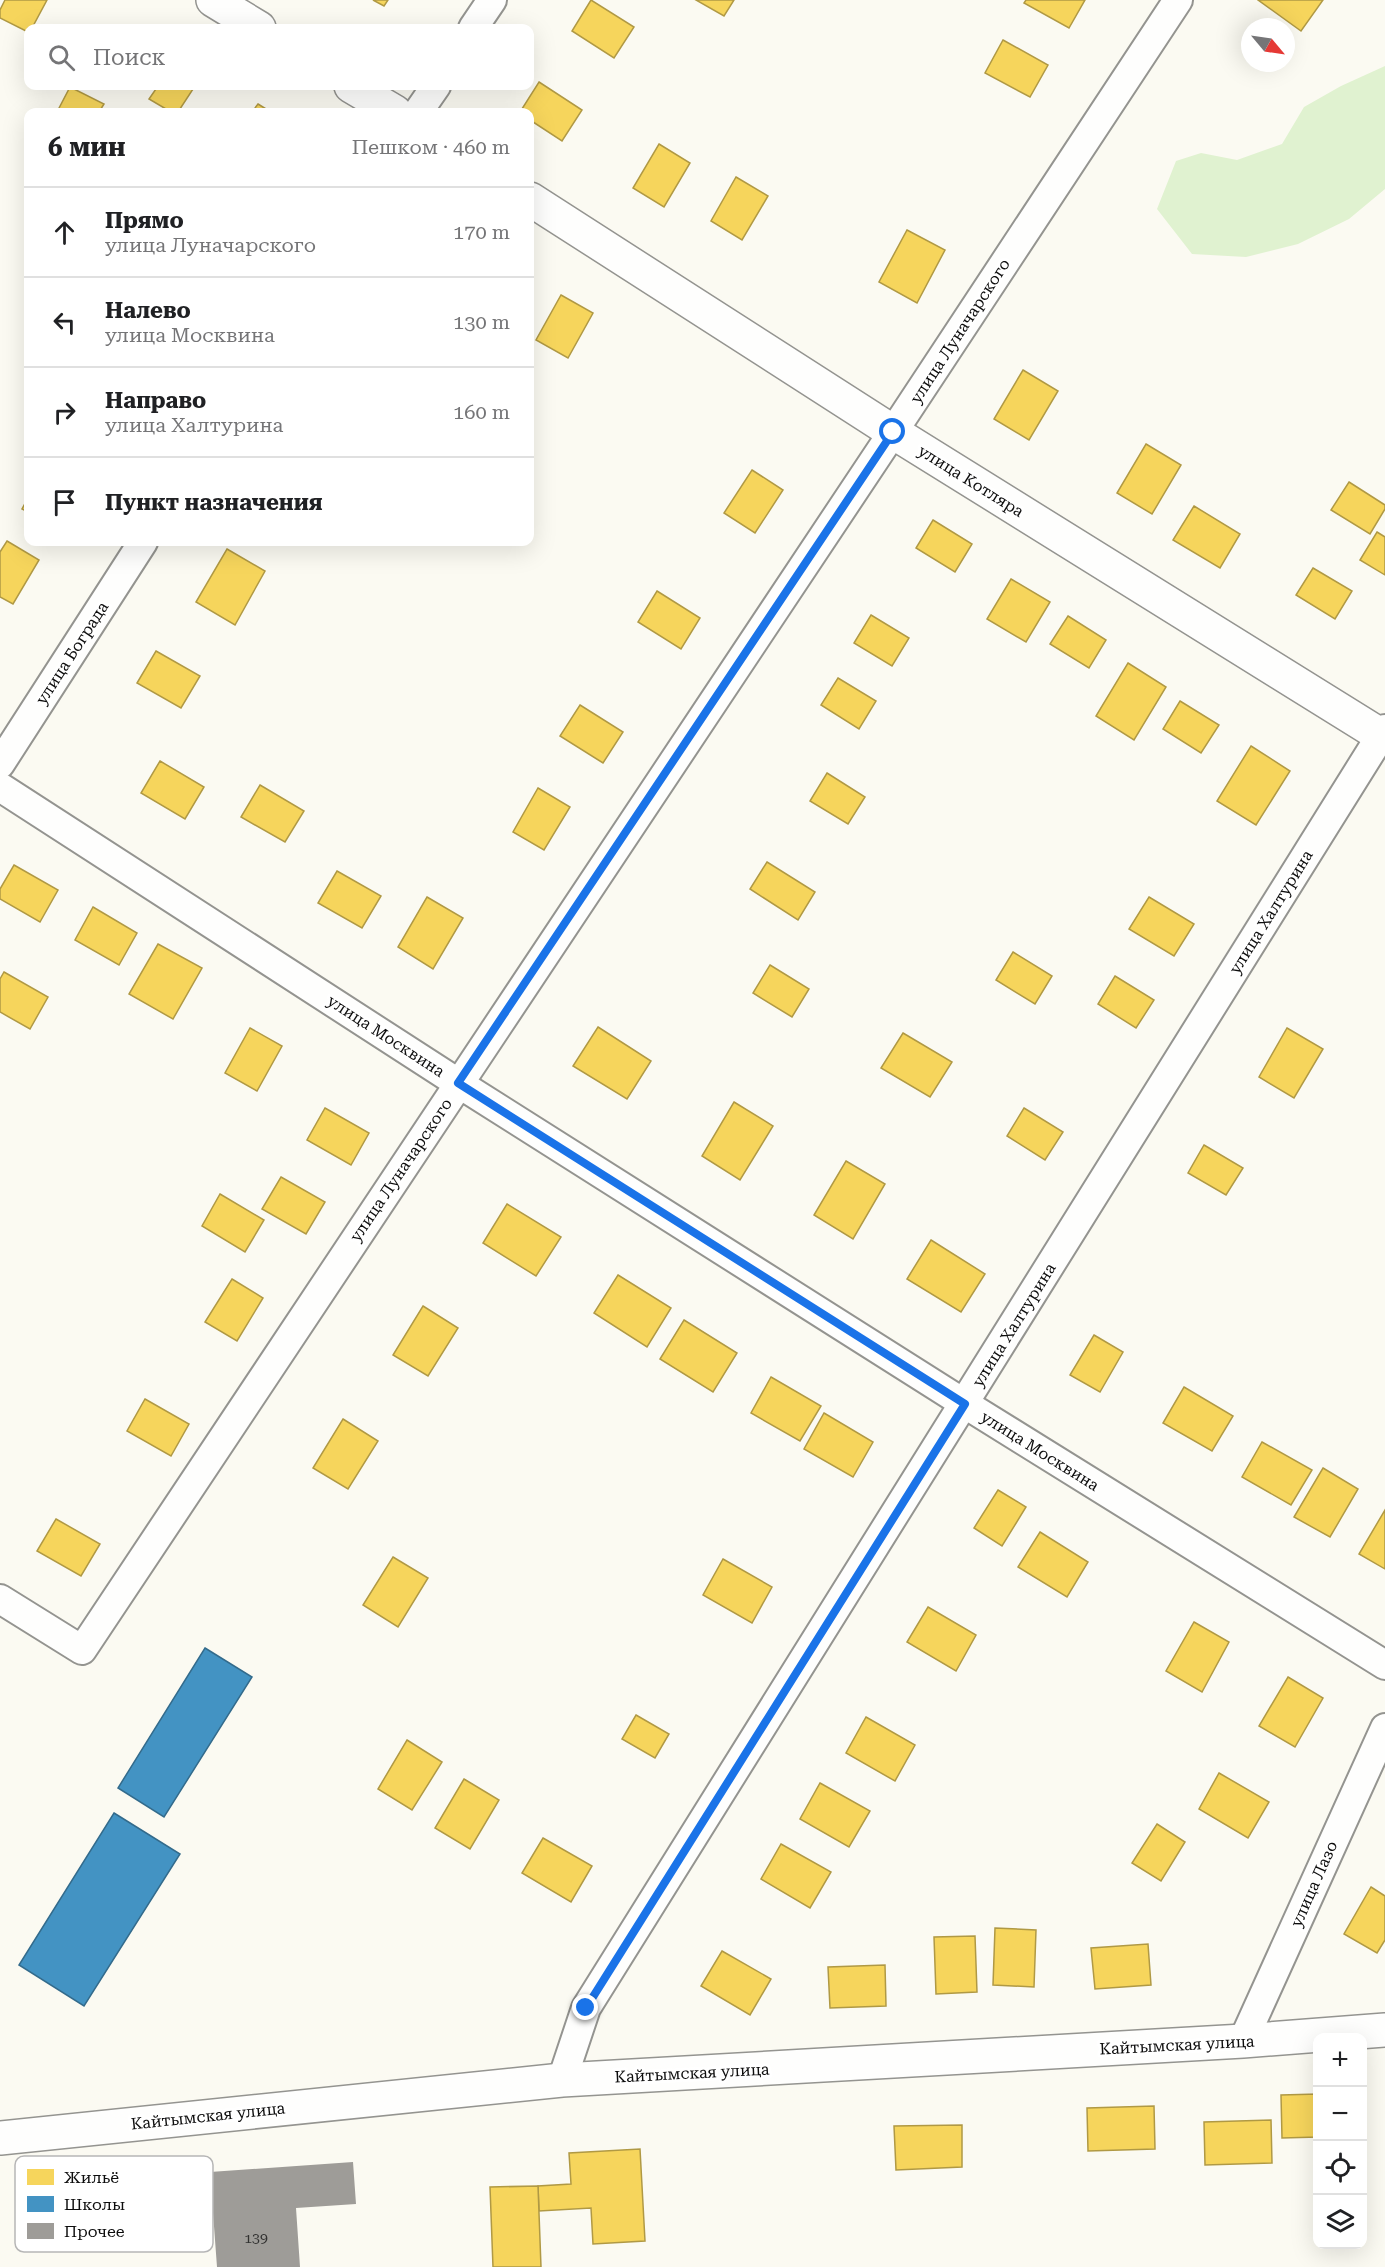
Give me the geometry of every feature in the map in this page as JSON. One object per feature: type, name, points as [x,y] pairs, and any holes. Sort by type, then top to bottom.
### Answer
[{"type":"street","points":[[213,0],[252,24]]},
{"type":"street","points":[[476,24],[492,0]]},
{"type":"street","name":"улица Луначарского","points":[[0,1599],[82,1650],[1178,0]]},
{"type":"street","points":[[358,90],[388,108]]},
{"type":"street","points":[[421,108],[433,90]]},
{"type":"street","name":"улица Котляра","points":[[534,202],[893,432],[1384,734]]},
{"type":"street","name":"улица Бограда","points":[[0,764],[140,546]]},
{"type":"street","name":"улица Халтурина","points":[[562,2080],[586,2008],[1384,734]]},
{"type":"street","name":"улица Москвина","points":[[0,787],[458,1083],[965,1404],[1385,1665]]},
{"type":"street","name":"улица Лазо","points":[[1243,2041],[1385,1728]]},
{"type":"street","name":"Кайтымская улица","points":[[0,2138],[562,2080],[1243,2041],[1385,2030]]},
{"type":"green space","points":[[1385,66],[1385,189],[1349,219],[1298,244],[1246,257],[1192,254],[1157,209],[1176,161],[1201,153],[1237,160],[1282,144],[1304,107],[1341,86]]},
{"type":"building: Жильё","points":[[5,0],[47,0],[34,24],[24,24],[24,30],[0,18],[0,10]]},
{"type":"building: Жильё","points":[[373,0],[388,0],[384,6]]},
{"type":"building: Жильё","points":[[591,0],[634,27],[614,58],[572,31]]},
{"type":"building: Жильё","points":[[696,0],[734,0],[724,16]]},
{"type":"building: Жильё","points":[[1026,0],[1085,0],[1069,28],[1024,3]]},
{"type":"building: Жильё","points":[[1258,0],[1323,0],[1301,31],[1295,27],[1295,18],[1283,18]]},
{"type":"building: Жильё","points":[[1003,40],[1048,65],[1030,97],[985,73]]},
{"type":"building: Жильё","points":[[539,82],[582,110],[562,141],[534,123],[534,108],[523,108]]},
{"type":"building: Жильё","points":[[68,90],[76,90],[104,104],[102,108],[59,108]]},
{"type":"building: Жильё","points":[[155,90],[192,90],[181,108],[164,108],[149,99]]},
{"type":"building: Жильё","points":[[659,144],[690,163],[664,207],[633,188]]},
{"type":"building: Жильё","points":[[736,177],[768,196],[742,240],[711,221]]},
{"type":"building: Жильё","points":[[907,230],[945,250],[917,303],[879,282]]},
{"type":"building: Жильё","points":[[561,295],[593,313],[568,358],[536,340]]},
{"type":"building: Жильё","points":[[1023,370],[1058,391],[1029,440],[994,419]]},
{"type":"building: Жильё","points":[[1146,444],[1181,465],[1152,514],[1117,493]]},
{"type":"building: Жильё","points":[[752,470],[783,490],[755,533],[724,513]]},
{"type":"building: Жильё","points":[[1349,482],[1385,505],[1385,509],[1370,534],[1331,510]]},
{"type":"building: Жильё","points":[[1194,506],[1240,534],[1220,568],[1173,540]]},
{"type":"building: Жильё","points":[[933,520],[972,544],[955,572],[916,548]]},
{"type":"building: Жильё","points":[[1377,532],[1385,537],[1385,575],[1360,560]]},
{"type":"building: Жильё","points":[[7,541],[39,560],[13,604],[0,597],[0,552]]},
{"type":"building: Жильё","points":[[227,549],[265,571],[235,625],[196,602]]},
{"type":"building: Жильё","points":[[1313,568],[1352,591],[1335,619],[1296,595]]},
{"type":"building: Жильё","points":[[1011,579],[1050,602],[1026,642],[987,619]]},
{"type":"building: Жильё","points":[[657,591],[700,618],[681,649],[638,622]]},
{"type":"building: Жильё","points":[[871,615],[909,638],[892,666],[854,643]]},
{"type":"building: Жильё","points":[[1068,616],[1106,640],[1089,668],[1050,644]]},
{"type":"building: Жильё","points":[[156,651],[200,676],[181,708],[137,683]]},
{"type":"building: Жильё","points":[[1128,663],[1166,687],[1134,740],[1096,716]]},
{"type":"building: Жильё","points":[[838,678],[876,701],[859,729],[821,705]]},
{"type":"building: Жильё","points":[[1180,701],[1219,725],[1201,753],[1163,729]]},
{"type":"building: Жильё","points":[[580,705],[623,732],[603,763],[560,736]]},
{"type":"building: Жильё","points":[[1251,746],[1290,771],[1256,825],[1217,801]]},
{"type":"building: Жильё","points":[[160,761],[204,787],[185,819],[141,793]]},
{"type":"building: Жильё","points":[[827,773],[865,797],[848,824],[810,801]]},
{"type":"building: Жильё","points":[[260,785],[304,811],[285,842],[241,817]]},
{"type":"building: Жильё","points":[[538,788],[570,807],[544,850],[513,832]]},
{"type":"building: Жильё","points":[[767,862],[815,892],[798,920],[750,889]]},
{"type":"building: Жильё","points":[[14,865],[58,890],[40,922],[0,899],[0,889]]},
{"type":"building: Жильё","points":[[337,871],[381,896],[362,928],[318,903]]},
{"type":"building: Жильё","points":[[427,897],[463,918],[433,969],[398,947]]},
{"type":"building: Жильё","points":[[1149,897],[1194,924],[1174,956],[1129,929]]},
{"type":"building: Жильё","points":[[93,907],[137,933],[119,965],[75,940]]},
{"type":"building: Жильё","points":[[158,944],[202,968],[173,1019],[129,994]]},
{"type":"building: Жильё","points":[[1013,952],[1052,976],[1035,1004],[996,980]]},
{"type":"building: Жильё","points":[[770,965],[809,989],[792,1017],[753,993]]},
{"type":"building: Жильё","points":[[4,972],[48,997],[30,1029],[0,1012],[0,979]]},
{"type":"building: Жильё","points":[[1115,976],[1154,1000],[1136,1028],[1098,1004]]},
{"type":"building: Жильё","points":[[598,1027],[651,1061],[627,1099],[573,1066]]},
{"type":"building: Жильё","points":[[250,1028],[282,1046],[257,1091],[225,1073]]},
{"type":"building: Жильё","points":[[1287,1028],[1323,1049],[1294,1098],[1259,1077]]},
{"type":"building: Жильё","points":[[903,1033],[952,1062],[930,1097],[881,1068]]},
{"type":"building: Жильё","points":[[734,1102],[773,1126],[740,1180],[702,1156]]},
{"type":"building: Жильё","points":[[325,1108],[369,1133],[351,1165],[307,1140]]},
{"type":"building: Жильё","points":[[1024,1108],[1063,1132],[1045,1160],[1007,1136]]},
{"type":"building: Жильё","points":[[1204,1145],[1243,1168],[1226,1195],[1188,1173]]},
{"type":"building: Жильё","points":[[846,1161],[885,1184],[853,1239],[814,1215]]},
{"type":"building: Жильё","points":[[281,1177],[325,1202],[306,1234],[262,1209]]},
{"type":"building: Жильё","points":[[220,1194],[264,1220],[245,1252],[202,1226]]},
{"type":"building: Жильё","points":[[507,1204],[561,1237],[536,1276],[483,1243]]},
{"type":"building: Жильё","points":[[931,1240],[985,1274],[961,1312],[907,1279]]},
{"type":"building: Жильё","points":[[618,1275],[671,1308],[647,1347],[594,1313]]},
{"type":"building: Жильё","points":[[232,1279],[263,1298],[237,1341],[205,1322]]},
{"type":"building: Жильё","points":[[423,1306],[458,1328],[428,1376],[393,1355]]},
{"type":"building: Жильё","points":[[684,1320],[737,1353],[713,1392],[660,1359]]},
{"type":"building: Жильё","points":[[1094,1335],[1123,1352],[1100,1392],[1070,1375]]},
{"type":"building: Жильё","points":[[771,1377],[821,1406],[800,1441],[751,1413]]},
{"type":"building: Жильё","points":[[1184,1387],[1233,1416],[1212,1451],[1163,1423]]},
{"type":"building: Жильё","points":[[145,1399],[189,1424],[171,1456],[127,1431]]},
{"type":"building: Жильё","points":[[824,1413],[873,1442],[853,1477],[804,1449]]},
{"type":"building: Жильё","points":[[343,1419],[378,1441],[348,1489],[313,1468]]},
{"type":"building: Жильё","points":[[1262,1442],[1312,1470],[1291,1505],[1242,1477]]},
{"type":"building: Жильё","points":[[1323,1468],[1358,1489],[1330,1537],[1294,1517]]},
{"type":"building: Жильё","points":[[998,1490],[1026,1507],[1002,1546],[974,1528]]},
{"type":"building: Жильё","points":[[1385,1510],[1385,1569],[1359,1554]]},
{"type":"building: Жильё","points":[[56,1519],[100,1544],[81,1576],[37,1551]]},
{"type":"building: Жильё","points":[[1040,1532],[1088,1562],[1067,1597],[1018,1567]]},
{"type":"building: Жильё","points":[[393,1557],[428,1578],[398,1627],[363,1605]]},
{"type":"building: Жильё","points":[[723,1559],[772,1587],[752,1623],[703,1595]]},
{"type":"building: Жильё","points":[[928,1607],[976,1635],[956,1671],[907,1642]]},
{"type":"building: Жильё","points":[[1194,1622],[1229,1642],[1202,1692],[1166,1671]]},
{"type":"building: Жильё","points":[[1288,1677],[1323,1698],[1295,1747],[1259,1726]]},
{"type":"building: Жильё","points":[[636,1715],[669,1734],[655,1758],[622,1739]]},
{"type":"building: Жильё","points":[[866,1717],[915,1745],[895,1781],[846,1753]]},
{"type":"building: Жильё","points":[[407,1740],[442,1762],[412,1810],[378,1789]]},
{"type":"building: Жильё","points":[[1219,1773],[1269,1802],[1248,1838],[1199,1809]]},
{"type":"building: Жильё","points":[[464,1779],[499,1800],[470,1849],[435,1828]]},
{"type":"building: Жильё","points":[[820,1783],[870,1811],[849,1847],[800,1819]]},
{"type":"building: Жильё","points":[[1157,1824],[1185,1842],[1161,1881],[1132,1863]]},
{"type":"building: Жильё","points":[[543,1838],[592,1866],[571,1902],[522,1873]]},
{"type":"building: Жильё","points":[[781,1844],[831,1872],[810,1908],[761,1879]]},
{"type":"building: Жильё","points":[[1371,1887],[1385,1896],[1385,1940],[1377,1953],[1344,1934]]},
{"type":"building: Жильё","points":[[995,1928],[1036,1930],[1034,1987],[993,1985]]},
{"type":"building: Жильё","points":[[975,1936],[977,1992],[936,1994],[934,1937]]},
{"type":"building: Жильё","points":[[1148,1944],[1151,1985],[1095,1989],[1091,1948]]},
{"type":"building: Жильё","points":[[722,1951],[771,1979],[750,2015],[701,1986]]},
{"type":"building: Жильё","points":[[885,1965],[886,2006],[830,2008],[828,1967]]},
{"type":"building: Жильё","points":[[1313,2094],[1313,2137],[1282,2138],[1281,2095]]},
{"type":"building: Жильё","points":[[1154,2106],[1155,2149],[1088,2151],[1087,2108]]},
{"type":"building: Жильё","points":[[1271,2120],[1272,2163],[1205,2165],[1204,2122]]},
{"type":"building: Жильё","points":[[962,2125],[962,2167],[896,2170],[894,2126]]},
{"type":"building: Жильё","points":[[640,2149],[645,2241],[593,2244],[591,2208],[539,2211],[538,2186],[571,2184],[569,2153]]},
{"type":"building: Жильё","points":[[538,2186],[541,2267],[493,2267],[490,2187]]},
{"type":"building: Школы","points":[[205,1648],[252,1677],[164,1817],[118,1788]]},
{"type":"building: Школы","points":[[114,1813],[180,1854],[84,2006],[19,1965]]},
{"type":"building: Прочее","points":[[353,2162],[356,2204],[296,2208],[300,2267],[217,2267],[213,2172]]},
{"type":"route","points":[[586,2008],[965,1404],[458,1083],[893,432]]}]
